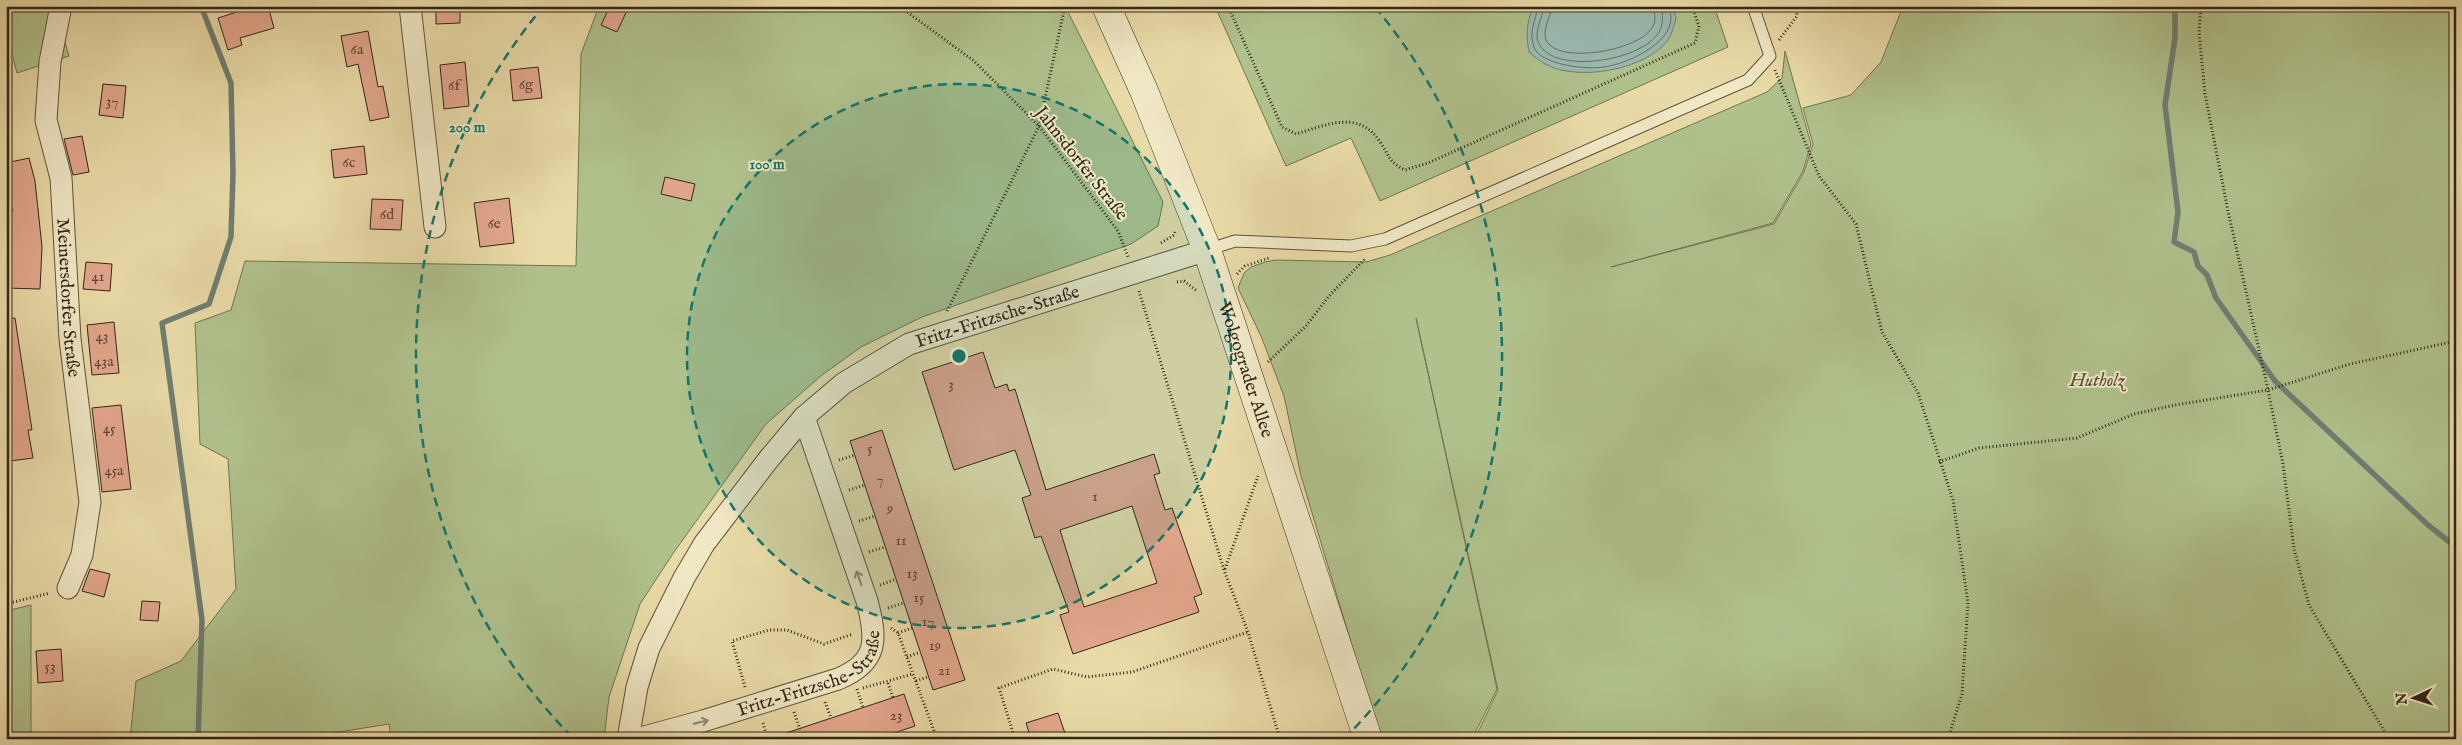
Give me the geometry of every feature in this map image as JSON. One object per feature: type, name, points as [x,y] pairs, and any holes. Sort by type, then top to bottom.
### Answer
[{"type":"main road","name":"Wolgograder Allee","points":[[1106,6],[1144,91],[1207,250],[1368,739]]},
{"type":"street","name":"Meinersdorfer Straße","points":[[61,6],[50,62],[46,120],[61,178],[70,340],[90,502],[82,555],[68,588]]},
{"type":"street","points":[[410,6],[435,227]]},
{"type":"street","name":"Fritz-Fritzsche-Straße","points":[[628,739],[637,687],[649,648],[684,578],[704,544],[768,460],[804,417],[844,383],[909,344],[1207,250]]},
{"type":"street","name":"Fritz-Fritzsche-Straße","points":[[637,739],[838,679],[856,671],[871,652],[874,625],[804,417]]},
{"type":"lane","points":[[1207,250],[1235,241],[1350,246],[1385,238],[1748,80],[1770,56],[1752,6]]},
{"type":"path","name":"Jahnsdorfer Straße","points":[[899,6],[974,61],[1039,126],[1118,231],[1133,272],[1224,570],[1248,632],[1280,739]]},
{"type":"path","points":[[935,335],[1039,126],[1065,6]]},
{"type":"path","points":[[1228,6],[1282,127],[1296,134],[1343,120],[1370,128],[1381,142],[1392,164],[1405,170],[1428,162],[1695,43],[1699,26],[1692,6]]},
{"type":"path","points":[[1796,6],[1797,16],[1775,44],[1770,56],[1819,176],[1856,224],[1882,332],[1918,393],[1953,500],[1968,603],[1962,694],[1948,739]]},
{"type":"path","points":[[2201,6],[2199,32],[2205,94],[2228,211],[2283,464],[2294,549],[2310,605],[2388,739]]},
{"type":"path","points":[[1264,366],[1306,326],[1329,296],[1364,259]]},
{"type":"path","points":[[1175,282],[1184,281],[1202,295]]},
{"type":"path","points":[[1939,462],[1979,448],[2077,438],[2134,414],[2175,404],[2268,390],[2350,364],[2456,341]]},
{"type":"path","points":[[1224,570],[1260,471]]},
{"type":"path","points":[[6,604],[68,588]]},
{"type":"path","points":[[751,706],[732,641],[769,630],[787,630],[824,644],[842,640],[882,623],[898,633],[937,739]]},
{"type":"path","points":[[898,633],[912,628]]},
{"type":"path","points":[[1015,739],[999,688],[1053,670],[1087,677],[1132,672],[1248,632]]},
{"type":"path","points":[[907,657],[920,652]]},
{"type":"path","points":[[857,690],[913,674]]},
{"type":"path","points":[[916,681],[928,677]]},
{"type":"path","points":[[888,682],[894,698]]},
{"type":"green space","points":[[6,6],[63,6],[56,13],[69,56],[17,73],[6,32]]},
{"type":"green space","points":[[599,6],[1065,6],[1163,202],[1158,226],[1131,244],[922,317],[861,347],[822,375],[766,424],[674,552],[640,604],[609,697],[604,739],[391,739],[389,724],[333,733],[333,739],[130,739],[136,681],[181,661],[236,589],[228,459],[200,444],[195,323],[231,310],[245,261],[576,266],[581,54]]},
{"type":"green space","points":[[1215,6],[1714,6],[1728,47],[1380,201],[1351,138],[1286,166]]},
{"type":"green space","name":"Hutholz","points":[[1903,6],[2456,6],[2456,739],[1475,739],[1498,690],[1416,318],[1497,689],[1472,739],[1380,739],[1301,476],[1284,396],[1261,336],[1238,288],[1244,273],[1251,267],[1276,260],[1366,262],[1390,255],[1767,92],[1782,78],[1785,51],[1811,144],[1803,171],[1773,223],[1611,267],[1774,224],[1804,172],[1813,144],[1803,108],[1851,95],[1881,62]]},
{"type":"green space","points":[[31,605],[31,739],[6,739],[6,611]]},
{"type":"water","points":[[1534,6],[1672,6],[1676,18],[1668,40],[1658,50],[1644,59],[1628,66],[1610,70],[1575,72],[1545,64],[1529,52],[1527,29]]},
{"type":"building","points":[[256,6],[268,6],[274,28],[240,38],[242,45],[228,50],[218,18]]},
{"type":"building","points":[[436,6],[460,6],[460,23],[436,24]]},
{"type":"building","points":[[610,6],[629,6],[617,32],[601,25]]},
{"type":"building","points":[[368,31],[378,87],[383,86],[389,117],[370,121],[358,64],[347,67],[341,36]]},
{"type":"building","points":[[465,62],[469,106],[444,109],[440,65]]},
{"type":"building","points":[[538,67],[542,98],[513,101],[510,70]]},
{"type":"building","points":[[103,84],[126,86],[123,118],[99,115]]},
{"type":"building","points":[[82,136],[89,172],[73,175],[64,139]]},
{"type":"building","points":[[364,146],[367,174],[334,178],[331,150]]},
{"type":"building","points":[[29,158],[35,181],[42,247],[40,289],[6,288],[6,212],[13,211],[6,182],[6,163]]},
{"type":"building","points":[[665,177],[695,184],[691,201],[661,194]]},
{"type":"building","points":[[509,198],[514,243],[480,247],[474,203]]},
{"type":"building","points":[[372,199],[403,200],[401,230],[370,229]]},
{"type":"building","points":[[86,262],[112,264],[110,291],[83,289]]},
{"type":"building","points":[[15,318],[32,430],[28,430],[33,458],[10,461],[6,437],[6,319]]},
{"type":"building","points":[[114,322],[119,373],[92,375],[87,325]]},
{"type":"building","points":[[983,352],[995,388],[1007,384],[1009,391],[1015,389],[1046,490],[1154,454],[1160,473],[1154,475],[1165,510],[1172,508],[1202,594],[1194,597],[1199,612],[1073,654],[1060,615],[1069,612],[1041,536],[1035,538],[1022,498],[1031,495],[1015,450],[954,470],[922,372]],"holes":[[[1132,506],[1157,583],[1084,607],[1060,530]]]},
{"type":"building","points":[[121,405],[131,489],[102,492],[92,408]]},
{"type":"building","points":[[882,430],[965,680],[933,690],[850,441]]},
{"type":"building","points":[[90,569],[110,574],[104,597],[82,591]]},
{"type":"building","points":[[142,601],[160,602],[158,621],[140,620]]},
{"type":"building","points":[[61,649],[63,681],[38,683],[36,651]]},
{"type":"building","points":[[904,694],[915,726],[877,739],[777,739],[777,736]]},
{"type":"building","points":[[1058,713],[1067,739],[1031,739],[1026,723]]},
{"type":"waterway","points":[[198,739],[202,620],[162,323],[209,304],[231,237],[233,173],[231,83],[201,6]]},
{"type":"waterway","points":[[2175,6],[2175,38],[2165,105],[2178,212],[2174,242],[2194,252],[2198,266],[2207,275],[2216,298],[2275,381],[2428,525],[2456,547]]}]
